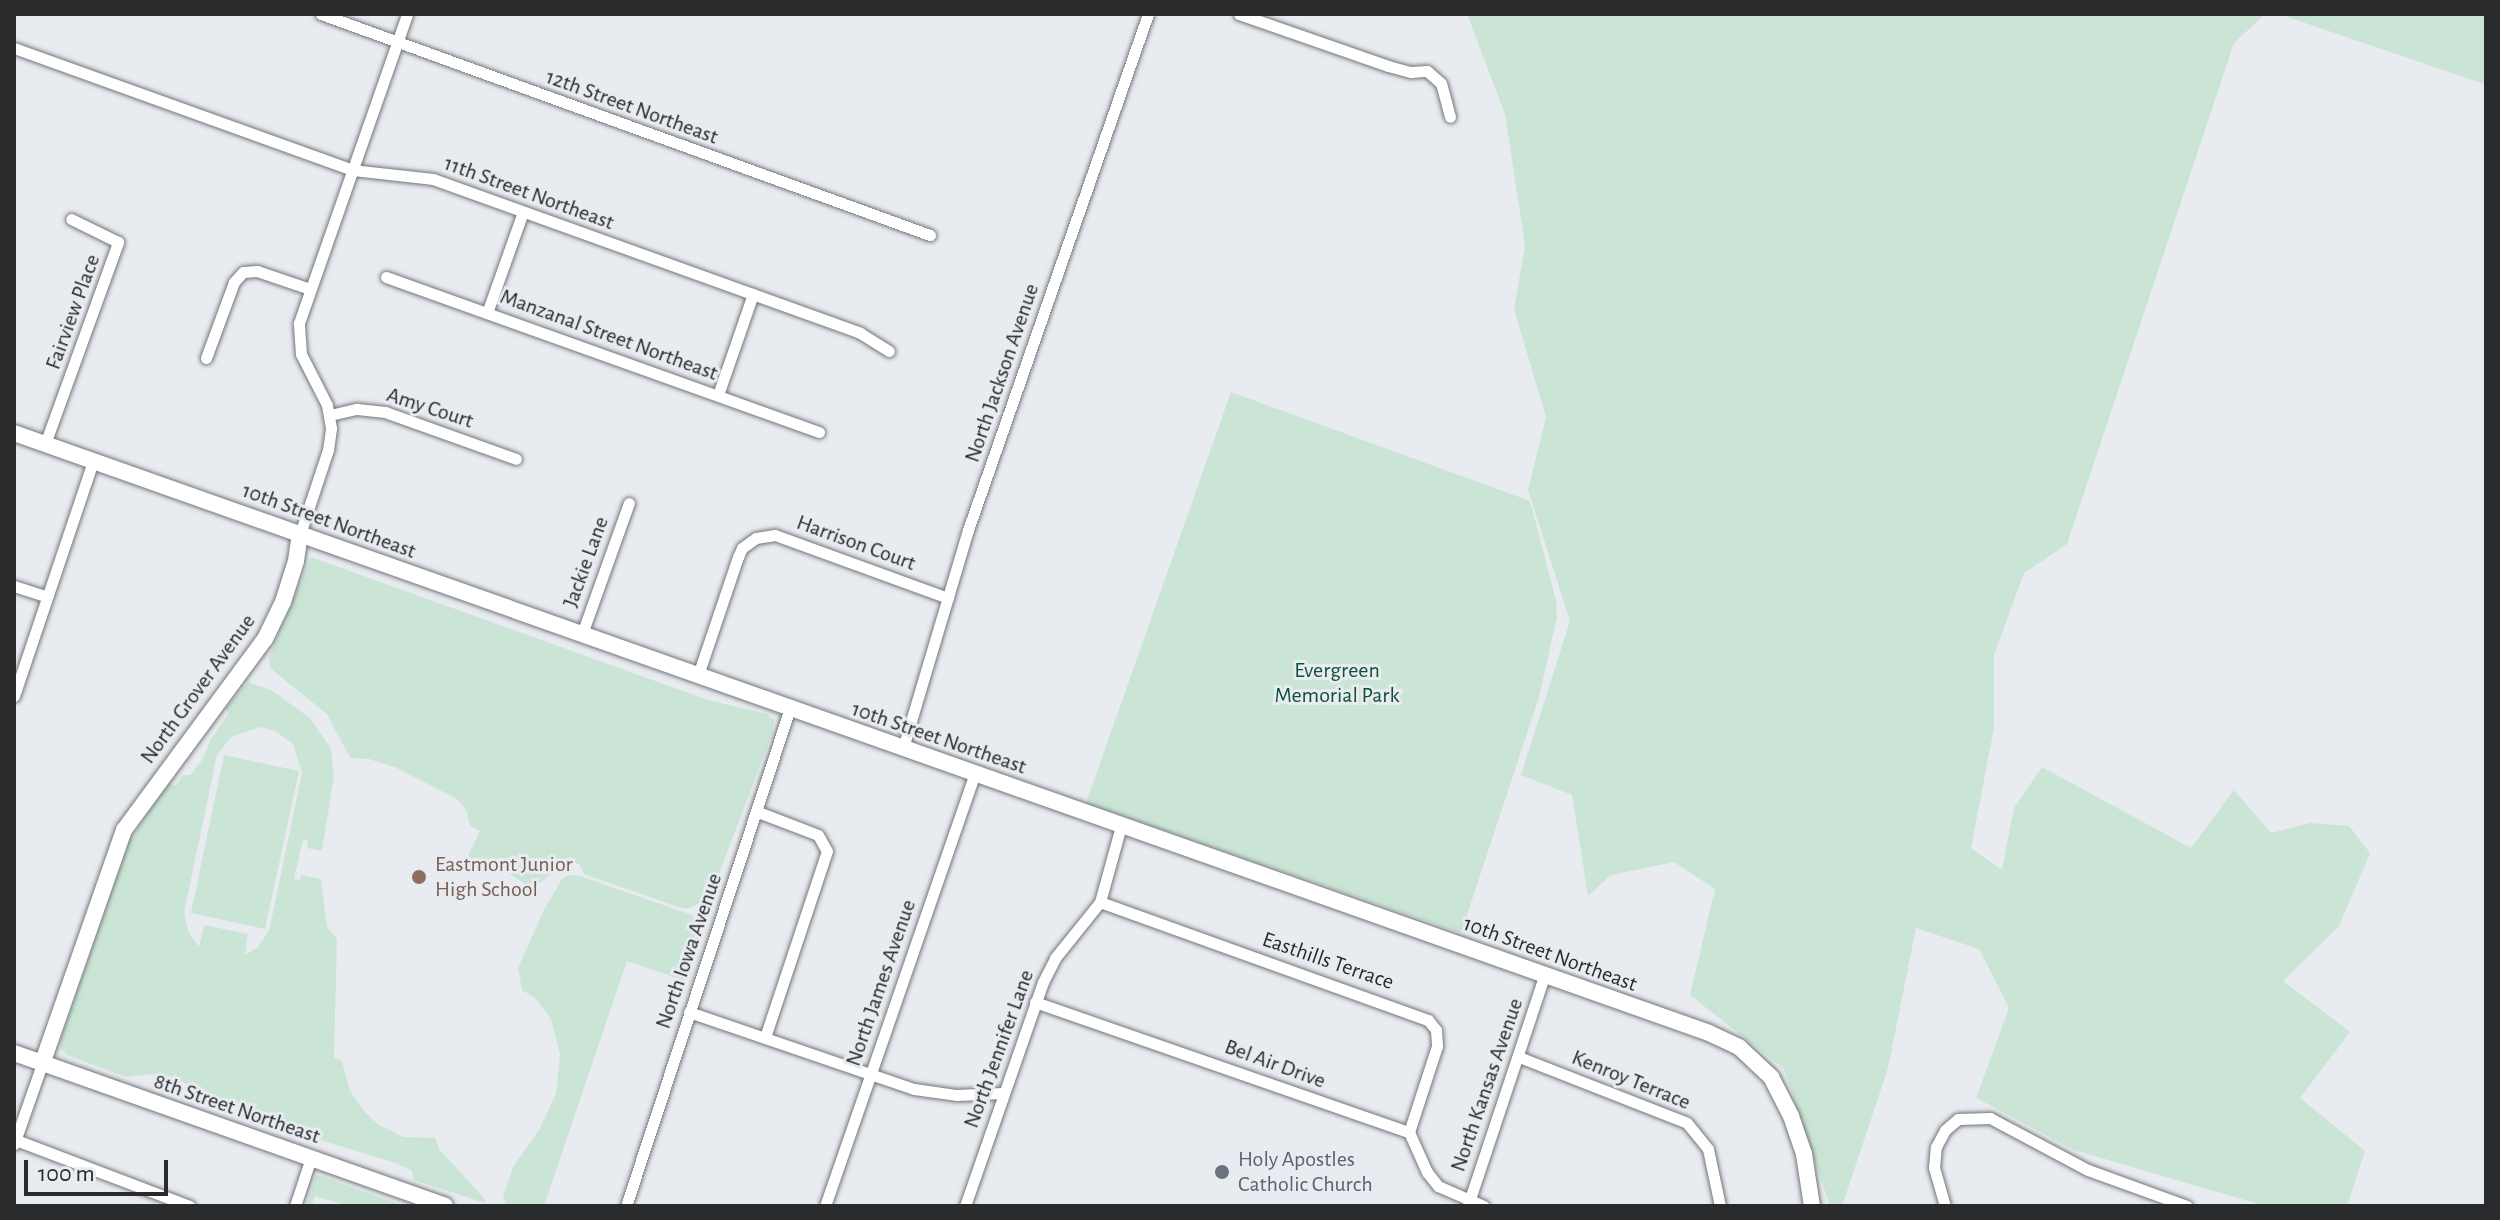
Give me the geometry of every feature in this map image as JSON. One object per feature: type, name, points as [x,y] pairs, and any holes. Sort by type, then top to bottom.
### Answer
[{"type":"main road","name":"10th Street Northeast","points":[[14,433],[1709,1033],[1739,1047],[1771,1077],[1800,1143],[1812,1206]]},
{"type":"main road","name":"North Grover Avenue","points":[[42,1064],[124,830],[265,639],[283,602],[296,561],[300,534]]},
{"type":"main road","name":"8th Street Northeast","points":[[14,1053],[445,1206]]},
{"type":"street","name":"12th Street Northeast","points":[[321,14],[930,235]]},
{"type":"street","name":"North Grover Avenue","points":[[300,534],[328,450],[330,415],[299,345],[299,323],[407,14]]},
{"type":"street","name":"North Jackson Avenue","points":[[903,748],[968,530],[1148,14]]},
{"type":"street","points":[[1239,14],[1388,66],[1411,72],[1427,71],[1441,83],[1450,117]]},
{"type":"street","name":"11th Street Northeast","points":[[14,48],[352,170],[433,179],[860,333],[889,351]]},
{"type":"street","points":[[487,313],[523,212]]},
{"type":"street","name":"Fairview Place","points":[[45,444],[118,242],[71,219]]},
{"type":"street","points":[[206,358],[234,282],[243,272],[257,271],[310,289]]},
{"type":"street","name":"Manzanal Street Northeast","points":[[386,277],[819,432]]},
{"type":"street","points":[[718,395],[753,294]]},
{"type":"street","name":"Amy Court","points":[[330,415],[357,409],[385,412],[516,459]]},
{"type":"street","points":[[14,695],[93,461]]},
{"type":"street","name":"Jackie Lane","points":[[582,634],[629,503]]},
{"type":"street","name":"Harrison Court","points":[[698,675],[738,557],[742,548],[756,538],[775,535],[948,598]]},
{"type":"street","points":[[14,586],[47,597]]},
{"type":"street","name":"North Iowa Avenue","points":[[626,1206],[790,708]]},
{"type":"street","name":"North James Avenue","points":[[825,1206],[975,773]]},
{"type":"street","points":[[758,812],[818,835],[827,851],[765,1037]]},
{"type":"street","name":"North Jennifer Lane","points":[[965,1206],[1035,1002],[1051,964],[1100,902],[1121,826]]},
{"type":"street","name":"Easthills Terrace","points":[[1100,902],[1428,1020],[1436,1030],[1437,1046],[1409,1132]]},
{"type":"street","name":"North Kansas Avenue","points":[[1468,1203],[1544,977]]},
{"type":"street","name":"Bel Air Drive","points":[[1035,1002],[1409,1132]]},
{"type":"street","points":[[689,1012],[870,1076],[928,1092],[1003,1093]]},
{"type":"street","name":"Kenroy Terrace","points":[[1519,1057],[1687,1123],[1708,1149],[1720,1206]]},
{"type":"street","points":[[42,1064],[15,1142],[190,1206]]},
{"type":"street","points":[[1945,1206],[1937,1185],[1936,1147],[1945,1130],[1958,1119],[1990,1118],[2088,1170],[2187,1206]]},
{"type":"street","points":[[1409,1132],[1432,1180],[1443,1190],[1468,1203],[1484,1206]]},
{"type":"street","points":[[295,1206],[311,1158]]},
{"type":"green space","points":[[1467,14],[2265,14],[2234,43],[2067,544],[2024,573],[1994,655],[1994,728],[1971,848],[2002,870],[2014,808],[2042,767],[2191,848],[2234,790],[2271,833],[2310,823],[2349,826],[2370,853],[2339,926],[2283,981],[2350,1032],[2300,1098],[2365,1151],[2347,1206],[2265,1206],[2074,1150],[1976,1098],[2009,1008],[1979,949],[1916,928],[1888,1068],[1842,1206],[1830,1206],[1784,1069],[1690,995],[1715,889],[1674,862],[1611,875],[1588,896],[1572,795],[1521,775],[1570,621],[1528,490],[1546,417],[1514,309],[1525,246],[1505,114]]},
{"type":"green space","points":[[2279,14],[2486,14],[2486,78],[2484,84]]},
{"type":"green space","name":"Evergreen Memorial Park","points":[[1231,392],[1530,501],[1556,600],[1557,617],[1539,697],[1461,933],[1086,803]]},
{"type":"green space","points":[[311,557],[708,700],[767,714],[774,720],[773,731],[718,877],[706,899],[690,908],[681,908],[584,874],[580,865],[568,860],[540,883],[529,886],[492,864],[466,860],[480,831],[470,826],[467,811],[457,799],[397,768],[369,759],[350,758],[327,714],[270,668],[269,657]]},
{"type":"green space","points":[[248,682],[271,690],[310,718],[331,749],[334,776],[322,851],[307,848],[308,841],[303,839],[294,879],[300,880],[301,875],[321,879],[327,927],[337,939],[334,1057],[342,1061],[350,1091],[364,1111],[379,1125],[403,1137],[435,1138],[439,1149],[485,1199],[485,1203],[414,1180],[411,1170],[395,1163],[327,1142],[170,1077],[153,1074],[126,1077],[67,1055],[61,1048],[60,1041],[129,842],[168,783],[176,786],[183,775],[190,775],[202,760],[211,739],[229,713],[225,709]],"holes":[[[260,727],[275,731],[293,744],[302,773],[269,931],[257,948],[245,955],[248,934],[204,925],[199,947],[189,933],[184,913],[217,755],[231,737]]]},
{"type":"green space","points":[[224,755],[299,771],[265,929],[191,913]]},
{"type":"green space","points":[[569,875],[580,876],[695,916],[695,951],[685,981],[627,961],[544,1206],[507,1206],[503,1197],[513,1167],[539,1130],[556,1094],[560,1055],[551,1019],[535,998],[522,990],[518,968],[543,912],[562,879]]},
{"type":"green space","points":[[316,1175],[404,1206],[347,1206],[315,1196],[311,1206],[306,1206]]},
{"type":"place","name":"Eastmont Junior High School","points":[[419,877]]},
{"type":"place","name":"Holy Apostles Catholic Church","points":[[1222,1172]]}]
